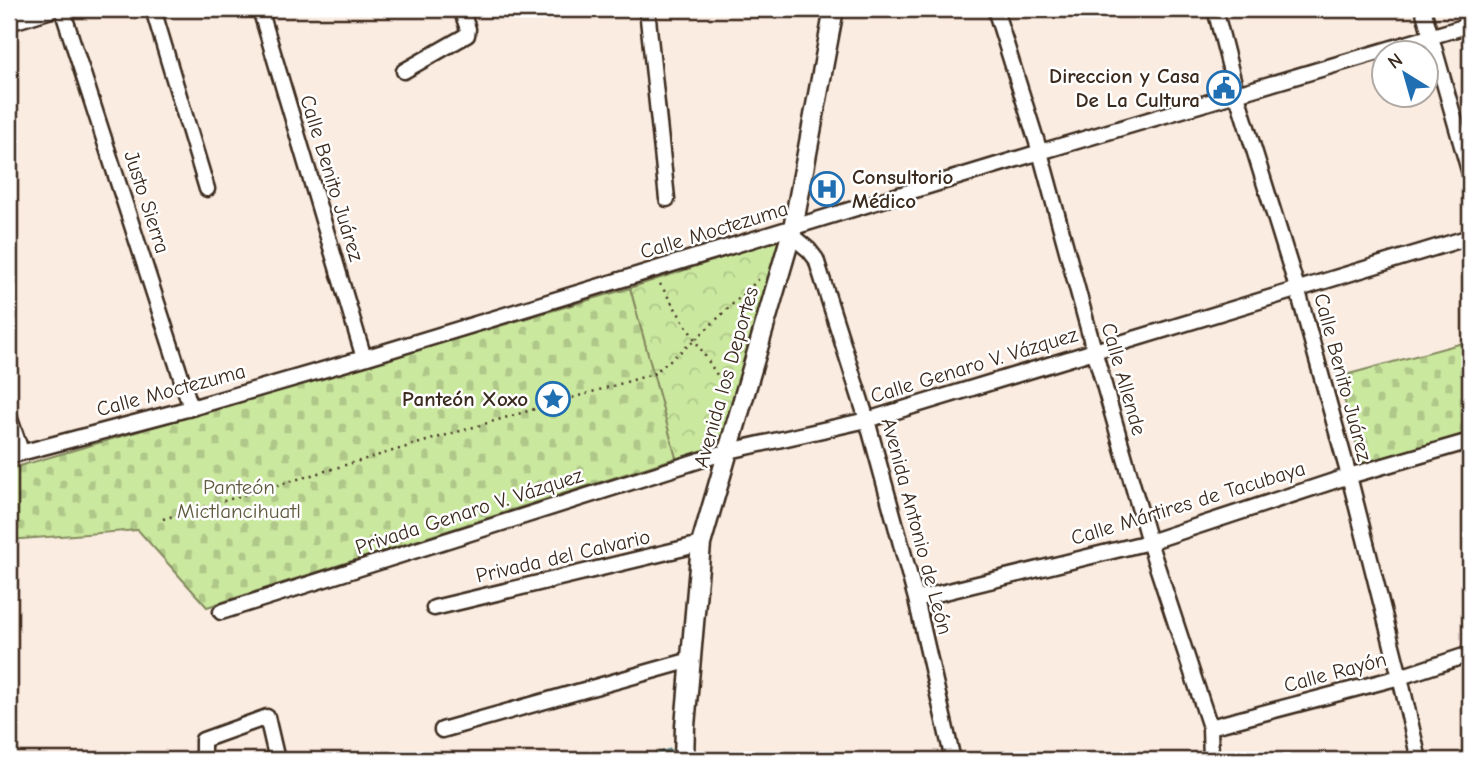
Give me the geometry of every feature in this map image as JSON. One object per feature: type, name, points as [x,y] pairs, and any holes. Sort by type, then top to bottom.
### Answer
[{"type":"street","points":[[9,23],[55,9]]},
{"type":"street","name":"Justo Sierra","points":[[62,9],[191,408]]},
{"type":"street","points":[[153,9],[207,188]]},
{"type":"street","name":"Calle Benito Juárez","points":[[260,9],[364,358]]},
{"type":"street","points":[[404,71],[467,35],[468,29],[461,9]]},
{"type":"street","points":[[647,9],[667,199]]},
{"type":"street","name":"Calle Allende","points":[[995,9],[1040,152],[1149,541],[1210,734],[1211,760]]},
{"type":"street","name":"Calle Benito Juárez","points":[[1215,9],[1237,95],[1298,291],[1349,476],[1419,760]]},
{"type":"street","points":[[1423,9],[1470,174]]},
{"type":"street","name":"Avenida los Deportes","points":[[684,760],[701,544],[792,232],[837,10]]},
{"type":"street","name":"Calle Moctezuma","points":[[15,454],[191,408],[792,232],[1040,152],[1470,25]]},
{"type":"street","name":"Avenida Antonio de León","points":[[792,232],[816,260],[867,420],[916,599],[953,760]]},
{"type":"street","name":"Calle Genaro V. Vázquez","points":[[729,451],[867,420],[1470,237]]},
{"type":"street","points":[[9,416],[15,454]]},
{"type":"street","name":"Calle Mártires de Tacubaya","points":[[916,599],[1149,541],[1349,476],[1470,441]]},
{"type":"street","name":"Privada Genaro V. Vázquez","points":[[221,612],[729,451]]},
{"type":"street","name":"Privada del Calvario","points":[[435,608],[701,544]]},
{"type":"street","name":"Calle Rayón","points":[[1210,734],[1470,654]]},
{"type":"street","points":[[442,730],[691,660]]},
{"type":"street","points":[[203,760],[203,740],[267,717],[277,760]]},
{"type":"path","points":[[652,271],[740,412]]},
{"type":"path","points":[[163,519],[653,374],[695,340],[765,274]]},
{"type":"green space","points":[[791,235],[729,451],[676,458],[630,288]]},
{"type":"green space","name":"Panteón Mictlancihuatl","points":[[630,288],[676,458],[207,607],[138,530],[9,540],[9,469]]},
{"type":"green space","points":[[1470,341],[1470,436],[1363,467],[1338,377]]},
{"type":"waterway","points":[[639,760],[670,751]]},
{"type":"waterway","points":[[704,754],[723,760]]},
{"type":"waterway","points":[[1131,760],[1241,754],[1250,760]]},
{"type":"place","name":"Direccion y Casa De La Cultura","points":[[1224,88]]},
{"type":"place","name":"Consultorio Médico","points":[[827,189]]},
{"type":"place","name":"Panteón Xoxo","points":[[553,399]]}]
